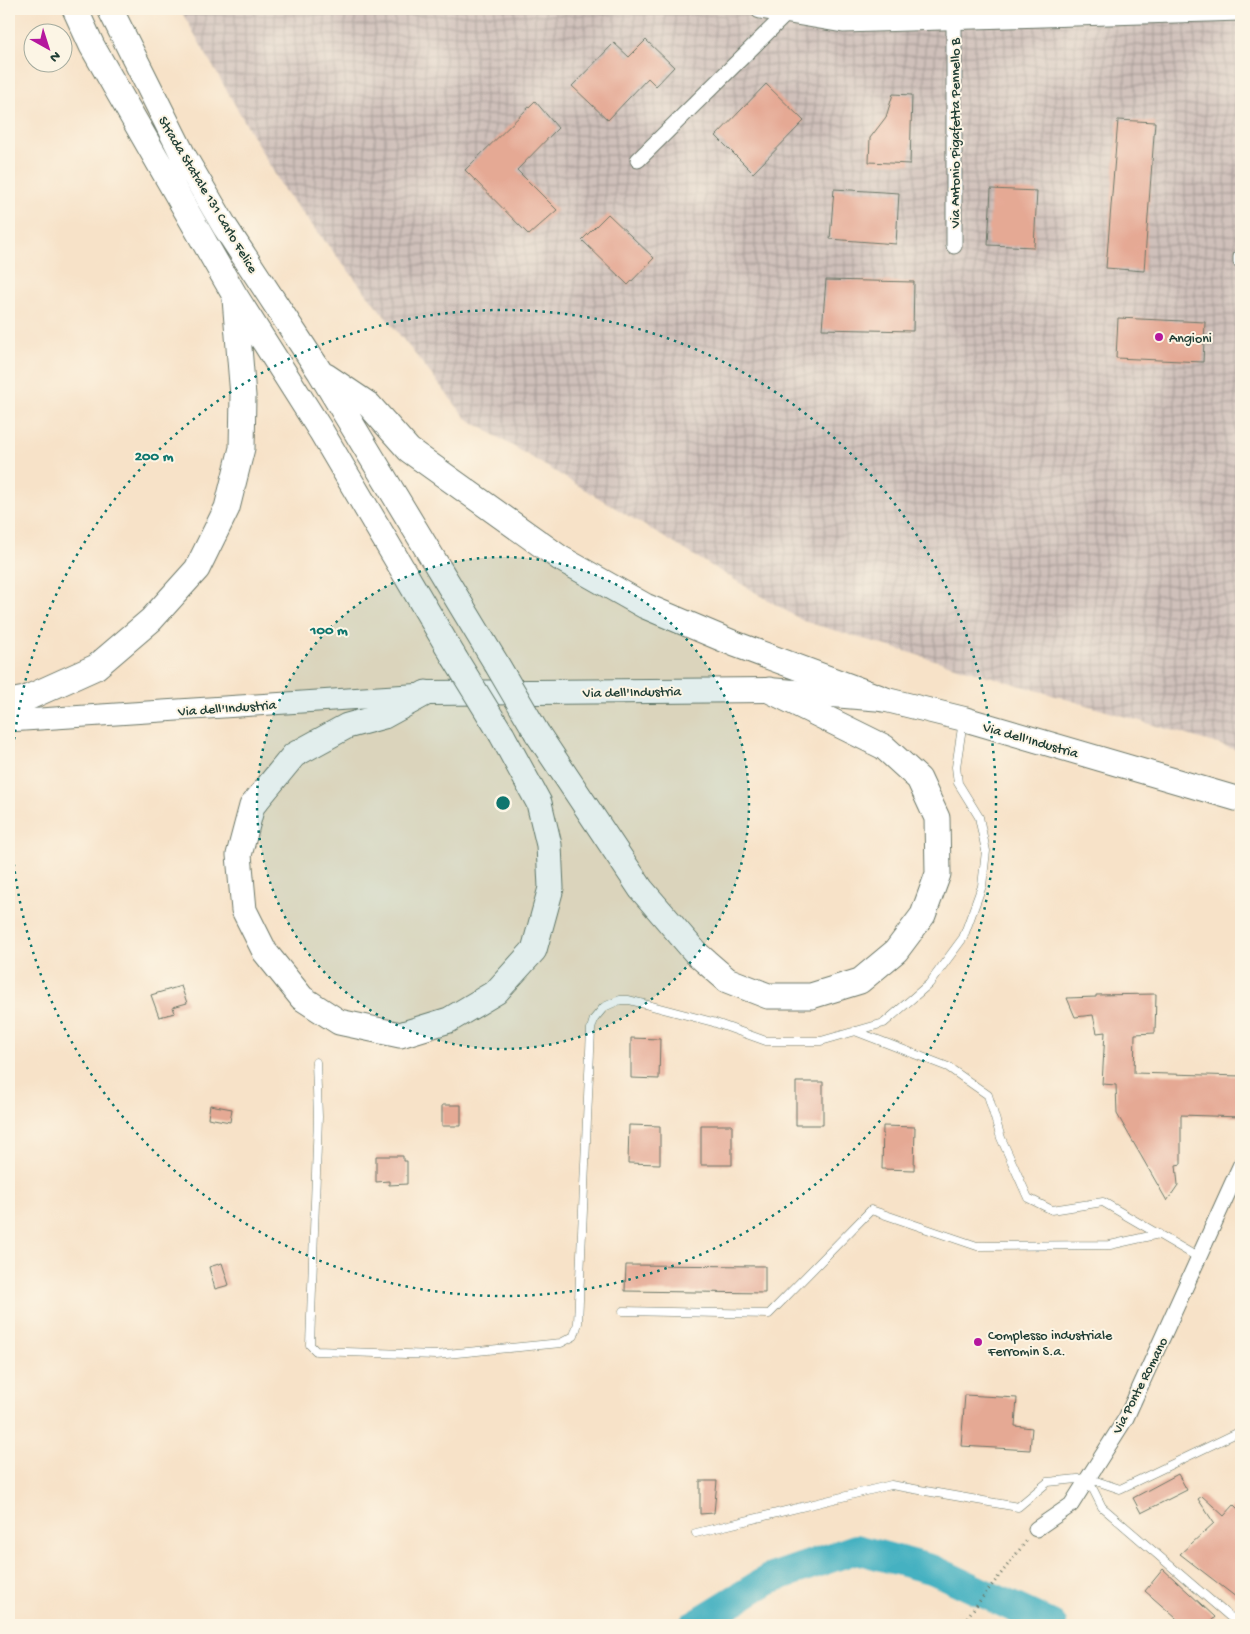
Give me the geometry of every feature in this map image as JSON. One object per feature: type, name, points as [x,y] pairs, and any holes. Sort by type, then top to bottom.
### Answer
[{"type":"highway","name":"Strada Statale 131 Carlo Felice","points":[[75,9],[92,46],[234,294],[321,431],[454,657],[502,734],[539,803],[549,845],[551,888],[534,950],[496,992],[448,1020],[400,1035],[339,1022],[302,998],[265,952],[244,910],[239,855],[252,806],[294,755],[348,726],[384,716],[426,694]]},
{"type":"highway","name":"Strada Statale 131 Carlo Felice","points":[[110,9],[182,155],[225,227],[320,372],[537,733],[642,889],[696,953],[727,980],[768,996],[811,996],[860,981],[896,951],[923,914],[938,874],[937,818],[919,779],[884,747],[769,690]]},
{"type":"highway","points":[[9,702],[26,699],[96,667],[151,620],[197,569],[228,508],[242,448],[243,396],[234,294]]},
{"type":"highway","points":[[320,372],[369,405],[409,450],[560,558],[645,606],[735,644],[883,698]]},
{"type":"main road","name":"Via dell'Industria","points":[[9,721],[426,694],[769,690],[883,698],[1241,800]]},
{"type":"street","points":[[760,9],[843,23],[911,15],[954,20],[1241,10]]},
{"type":"street","points":[[638,160],[787,13]]},
{"type":"street","name":"Via Antonio Pigafetta Pennello B","points":[[954,20],[954,246]]},
{"type":"street","name":"Via Ponte Romano","points":[[1036,1529],[1071,1505],[1126,1418],[1241,1164]]},
{"type":"lane","points":[[316,1062],[318,1117],[310,1346],[316,1351],[436,1355],[561,1344],[574,1336],[578,1323],[591,1029],[594,1020],[604,1006],[620,1000],[629,1000],[713,1022],[766,1041],[821,1041],[884,1023],[929,984],[963,938],[982,886],[986,851],[979,817],[958,783],[956,767],[964,720]]},
{"type":"lane","points":[[855,1031],[948,1067],[988,1095],[1001,1138],[1028,1198],[1052,1210],[1102,1202],[1199,1258]]},
{"type":"lane","points":[[623,1311],[769,1314],[871,1210],[977,1246],[1110,1245],[1158,1234]]},
{"type":"lane","points":[[696,1534],[891,1485],[1018,1507],[1048,1482],[1087,1478],[1120,1488],[1241,1431]]},
{"type":"lane","points":[[1087,1478],[1102,1507],[1230,1617],[1241,1620]]},
{"type":"path","points":[[961,1625],[1036,1529]]},
{"type":"shaded area","points":[[180,9],[1241,9],[1241,751],[803,621],[466,418],[284,190]]},
{"type":"building","points":[[646,40],[674,67],[656,86],[648,78],[608,120],[572,86],[614,43],[629,57]]},
{"type":"building","points":[[766,84],[804,121],[753,173],[716,136]]},
{"type":"building","points":[[893,94],[912,95],[910,164],[869,162],[870,138],[886,117]]},
{"type":"building","points":[[535,101],[558,128],[517,170],[557,210],[529,235],[465,170]]},
{"type":"building","points":[[1118,120],[1155,122],[1144,271],[1106,268]]},
{"type":"building","points":[[834,189],[899,193],[896,244],[830,239]]},
{"type":"building","points":[[991,189],[1037,191],[1034,247],[988,245]]},
{"type":"building","points":[[608,214],[654,258],[628,285],[582,240]]},
{"type":"building","points":[[826,280],[914,282],[913,331],[822,329]]},
{"type":"building","points":[[1118,318],[1205,322],[1203,362],[1116,358]]},
{"type":"building","points":[[181,986],[187,1003],[173,1007],[175,1013],[159,1017],[151,995]]},
{"type":"building","points":[[1156,994],[1155,1033],[1135,1034],[1134,1073],[1241,1076],[1241,1117],[1181,1115],[1181,1164],[1176,1165],[1178,1185],[1167,1201],[1117,1114],[1116,1085],[1102,1084],[1105,1032],[1097,1033],[1093,1015],[1075,1017],[1067,998],[1096,997],[1096,995]]},
{"type":"building","points":[[631,1038],[660,1039],[659,1079],[631,1078]]},
{"type":"building","points":[[796,1082],[823,1082],[823,1125],[796,1125]]},
{"type":"building","points":[[210,1105],[232,1109],[230,1122],[208,1118]]},
{"type":"building","points":[[442,1105],[461,1105],[461,1126],[442,1126]]},
{"type":"building","points":[[629,1125],[660,1126],[660,1164],[628,1163]]},
{"type":"building","points":[[701,1125],[732,1125],[732,1165],[701,1165]]},
{"type":"building","points":[[883,1126],[915,1127],[914,1170],[882,1169]]},
{"type":"building","points":[[376,1156],[403,1156],[403,1161],[407,1161],[407,1184],[389,1185],[389,1181],[376,1182]]},
{"type":"building","points":[[222,1263],[229,1285],[215,1289],[209,1267]]},
{"type":"building","points":[[626,1265],[765,1266],[765,1293],[625,1291]]},
{"type":"building","points":[[965,1395],[1017,1398],[1015,1426],[1032,1428],[1030,1450],[961,1446]]},
{"type":"building","points":[[1178,1474],[1187,1490],[1141,1513],[1133,1498]]},
{"type":"building","points":[[700,1481],[717,1481],[714,1513],[700,1514]]},
{"type":"building","points":[[1202,1496],[1224,1516],[1234,1505],[1241,1512],[1241,1601],[1180,1554],[1214,1523],[1198,1499]]},
{"type":"building","points":[[1163,1569],[1215,1617],[1208,1625],[1184,1625],[1145,1591]]},
{"type":"waterway","points":[[694,1625],[769,1579],[856,1549],[934,1570],[1052,1625]]},
{"type":"place","name":"Angioni","points":[[1159,337]]},
{"type":"place","name":"Complesso industriale Ferromin S.a.","points":[[978,1342]]}]
